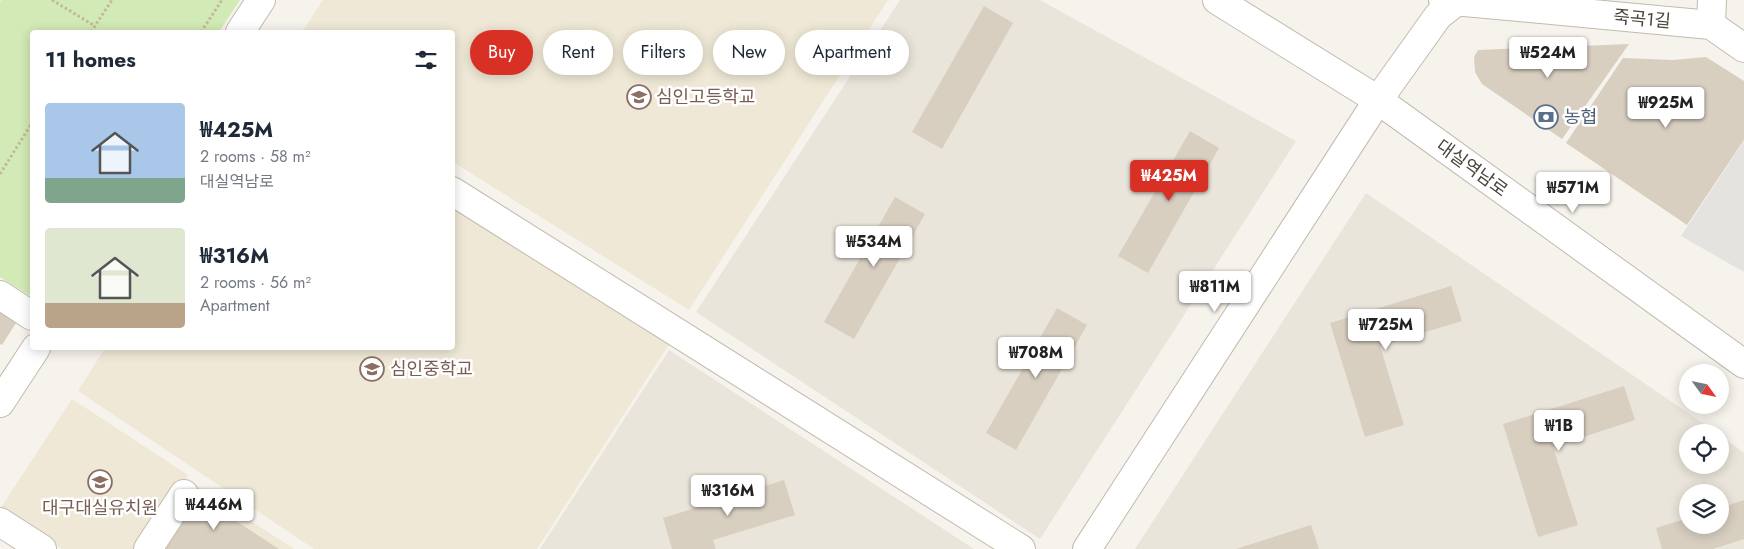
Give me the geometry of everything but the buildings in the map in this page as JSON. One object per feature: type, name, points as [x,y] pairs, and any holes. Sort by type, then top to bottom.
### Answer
[{"type":"street","points":[[241,30],[261,0]]},
{"type":"street","name":"대실역남로","points":[[1217,0],[1378,100],[1744,364]]},
{"type":"street","points":[[1087,549],[1378,100],[1450,1]]},
{"type":"street","name":"죽곡1길","points":[[1450,1],[1711,12],[1744,48]]},
{"type":"street","points":[[455,193],[1021,549]]},
{"type":"street","points":[[0,295],[30,315]]},
{"type":"street","points":[[0,404],[35,350]]},
{"type":"street","points":[[148,549],[184,494]]},
{"type":"street","points":[[0,522],[42,549]]},
{"type":"path","points":[[52,0],[95,26]]},
{"type":"path","points":[[92,30],[112,0]]},
{"type":"path","points":[[202,30],[222,0]]},
{"type":"path","points":[[0,174],[30,126]]},
{"type":"shaded area","name":"심인고등학교","points":[[323,0],[888,0],[869,30],[795,30],[795,75],[840,75],[689,310],[455,163],[455,30],[303,30]]},
{"type":"shaded area","points":[[900,0],[1040,0],[1296,141],[1040,539],[696,312],[851,75],[909,75],[909,30],[880,30]]},
{"type":"shaded area","points":[[1744,141],[1744,272],[1681,236]]},
{"type":"shaded area","points":[[1366,193],[1679,407],[1679,414],[1690,414],[1704,424],[1679,424],[1679,474],[1729,474],[1729,442],[1744,453],[1744,549],[1135,549]]},
{"type":"shaded area","name":"심인중학교","points":[[455,208],[670,343],[537,549],[314,549],[78,391],[104,350],[455,350]]},
{"type":"shaded area","points":[[669,350],[974,549],[540,549]]},
{"type":"shaded area","points":[[72,399],[188,475],[140,549],[62,549],[0,509]]},
{"type":"shaded area","points":[[194,484],[294,549],[151,549]]},
{"type":"green space","points":[[1,0],[240,0],[220,30],[30,30],[30,296],[0,277]]},
{"type":"place","name":"심인고등학교","points":[[639,97]]},
{"type":"place","name":"농협","points":[[1546,117]]},
{"type":"place","name":"심인중학교","points":[[372,369]]},
{"type":"place","name":"대구대실유치원","points":[[100,482]]}]
